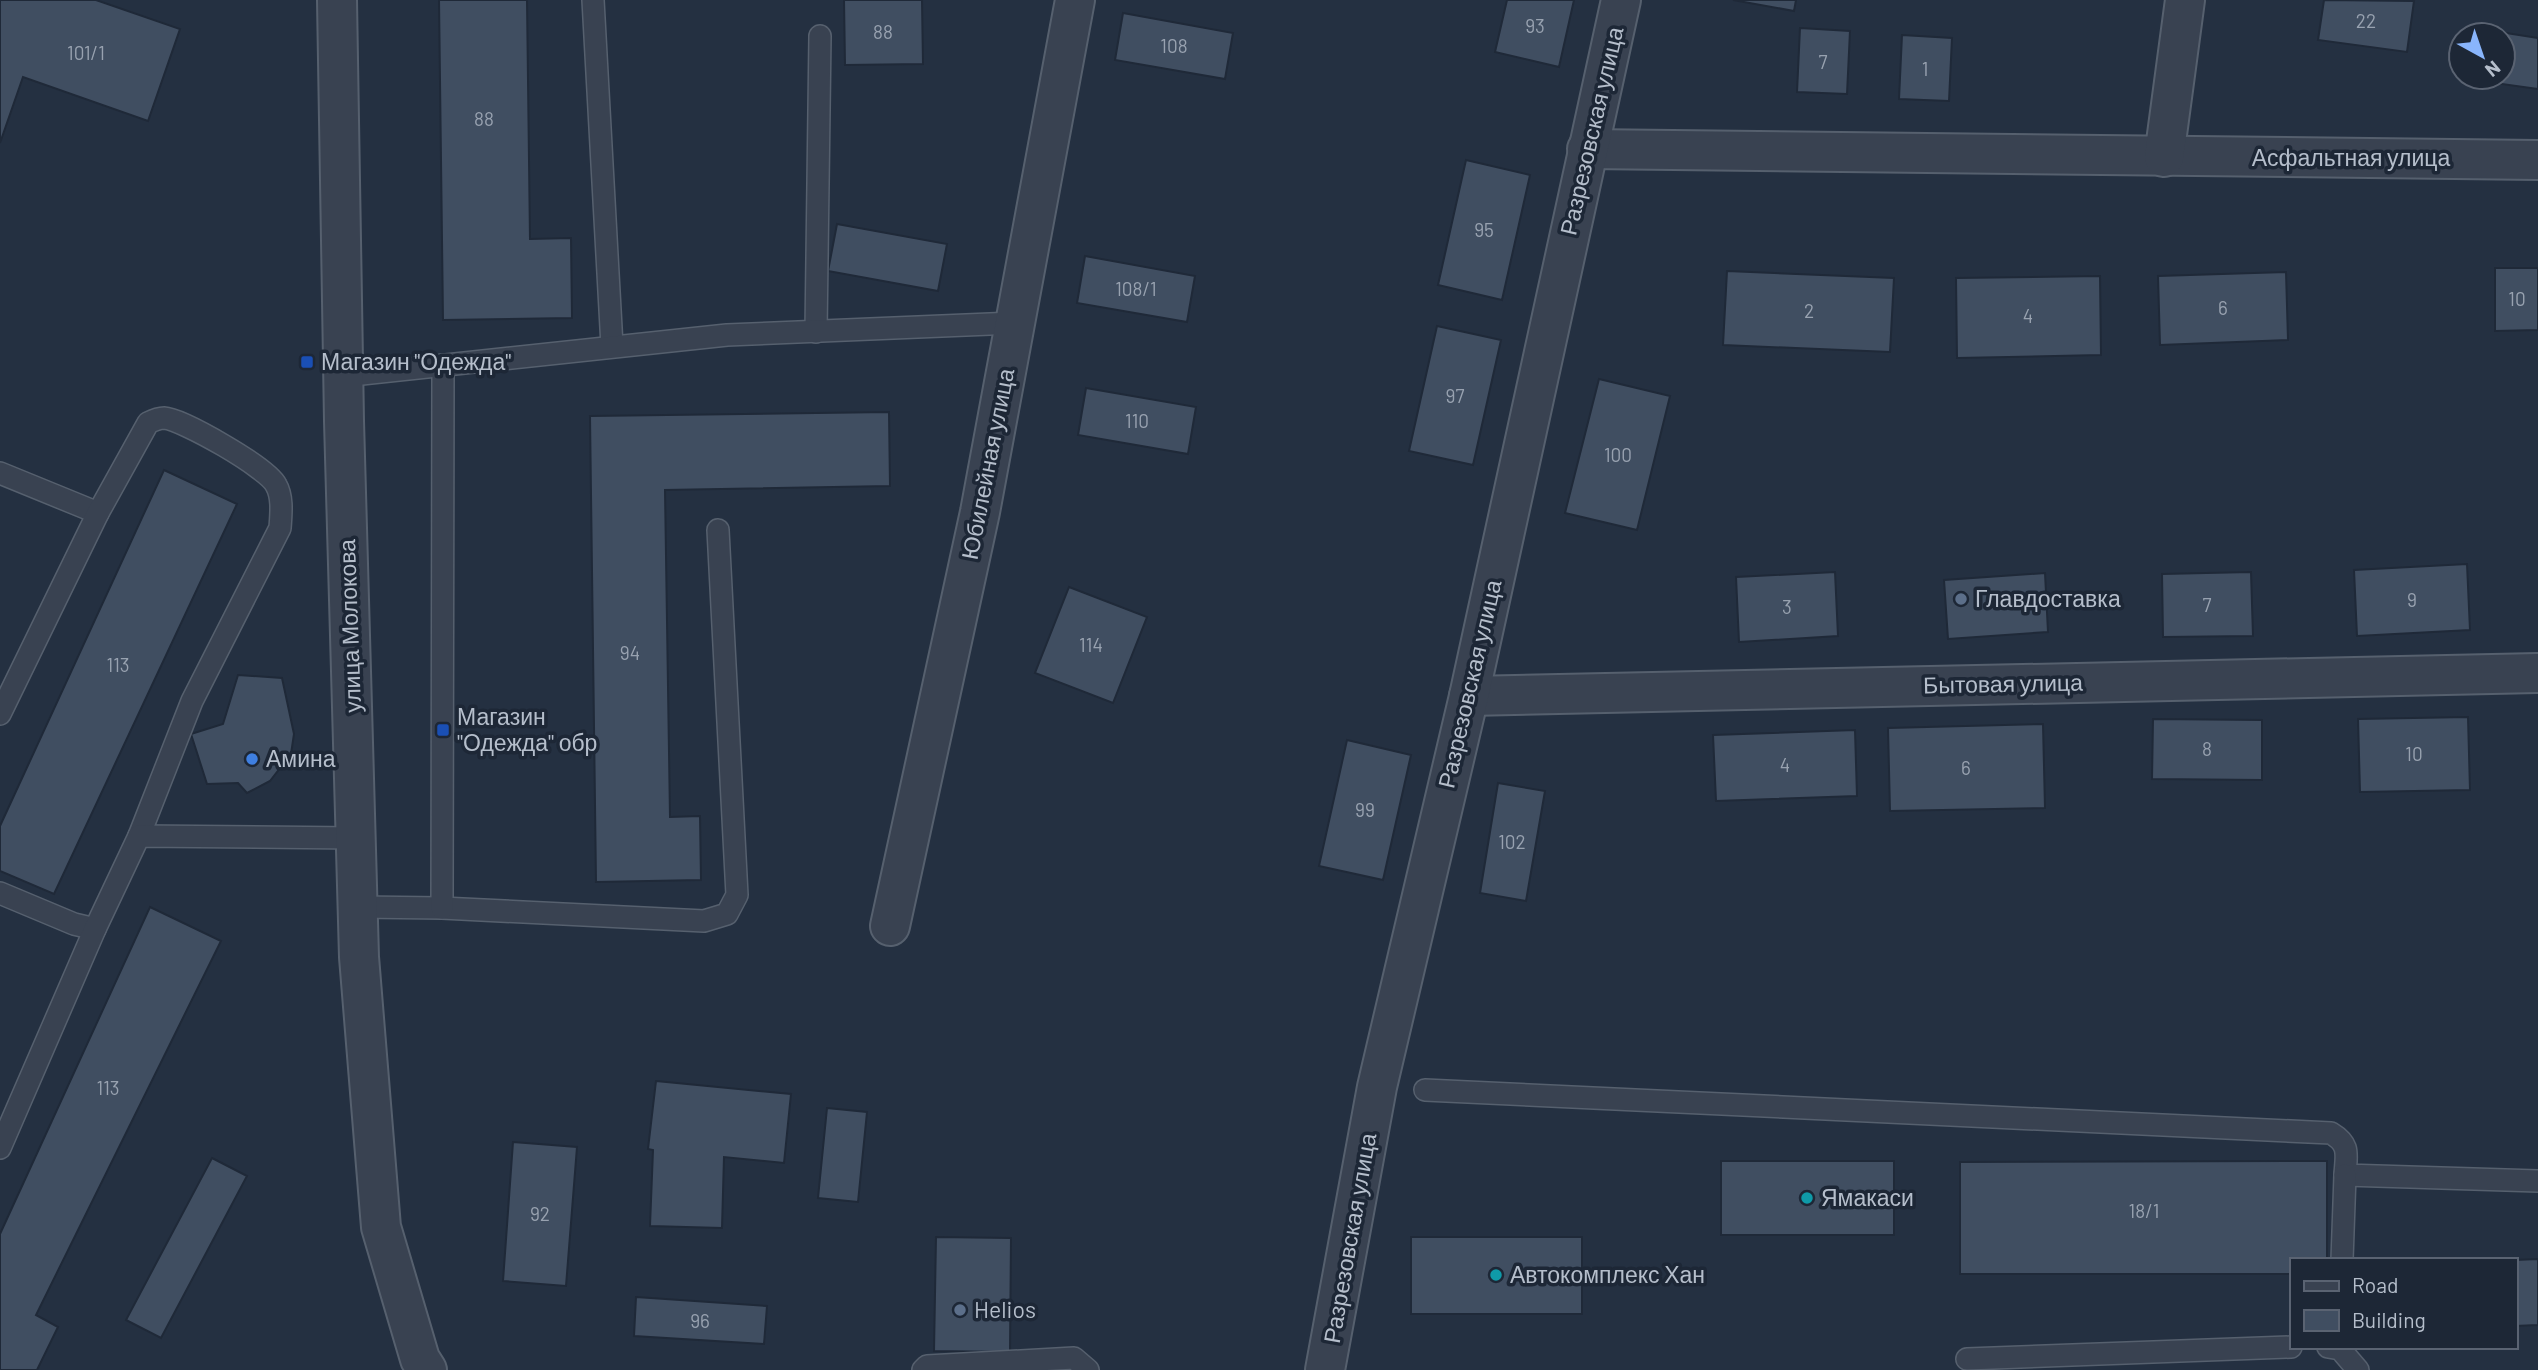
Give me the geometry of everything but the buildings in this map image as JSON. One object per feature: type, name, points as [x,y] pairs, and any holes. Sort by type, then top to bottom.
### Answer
[{"type":"street","name":"улица Молокова","points":[[337,0],[343,376],[359,957],[381,1227],[420,1359],[427,1370]]},
{"type":"street","name":"Юбилейная улица","points":[[890,926],[981,512],[1075,0]]},
{"type":"street","name":"Разрезовская улица","points":[[1325,1370],[1377,1087],[1469,696],[1621,0]]},
{"type":"street","points":[[2164,157],[2185,0]]},
{"type":"street","name":"Асфальтная улица","points":[[1587,149],[2538,160]]},
{"type":"street","name":"Бытовая улица","points":[[1469,696],[2538,673]]},
{"type":"lane","points":[[593,0],[612,346]]},
{"type":"lane","points":[[816,331],[820,36]]},
{"type":"lane","points":[[343,376],[727,335],[1014,323]]},
{"type":"lane","points":[[442,908],[443,365]]},
{"type":"lane","points":[[0,714],[98,513],[148,423],[163,418],[183,424],[265,471],[277,485],[282,506],[280,528],[192,701],[139,836],[95,929],[0,1148]]},
{"type":"lane","points":[[0,473],[98,513]]},
{"type":"lane","points":[[358,907],[442,908],[704,921],[727,914],[737,895],[718,530]]},
{"type":"lane","points":[[139,836],[356,838]]},
{"type":"lane","points":[[0,893],[74,924],[95,929]]},
{"type":"lane","points":[[1425,1090],[2331,1133],[2342,1140],[2347,1149],[2343,1258]]},
{"type":"lane","points":[[2345,1175],[2538,1181]]},
{"type":"lane","points":[[1967,1359],[2290,1347]]},
{"type":"lane","points":[[2337,1349],[2358,1370]]},
{"type":"lane","points":[[923,1370],[928,1366],[1074,1358],[1088,1370]]},
{"type":"place","name":"Магазин \"Одежда\"","points":[[307,362]]},
{"type":"place","name":"Главдоставка","points":[[1961,599]]},
{"type":"place","name":"Магазин \"Одежда\" обр","points":[[443,730]]},
{"type":"place","name":"Амина","points":[[252,759]]},
{"type":"place","name":"Ямакаси","points":[[1807,1198]]},
{"type":"place","name":"Автокомплекс Хан","points":[[1496,1275]]},
{"type":"place","name":"Helios","points":[[960,1310]]}]
